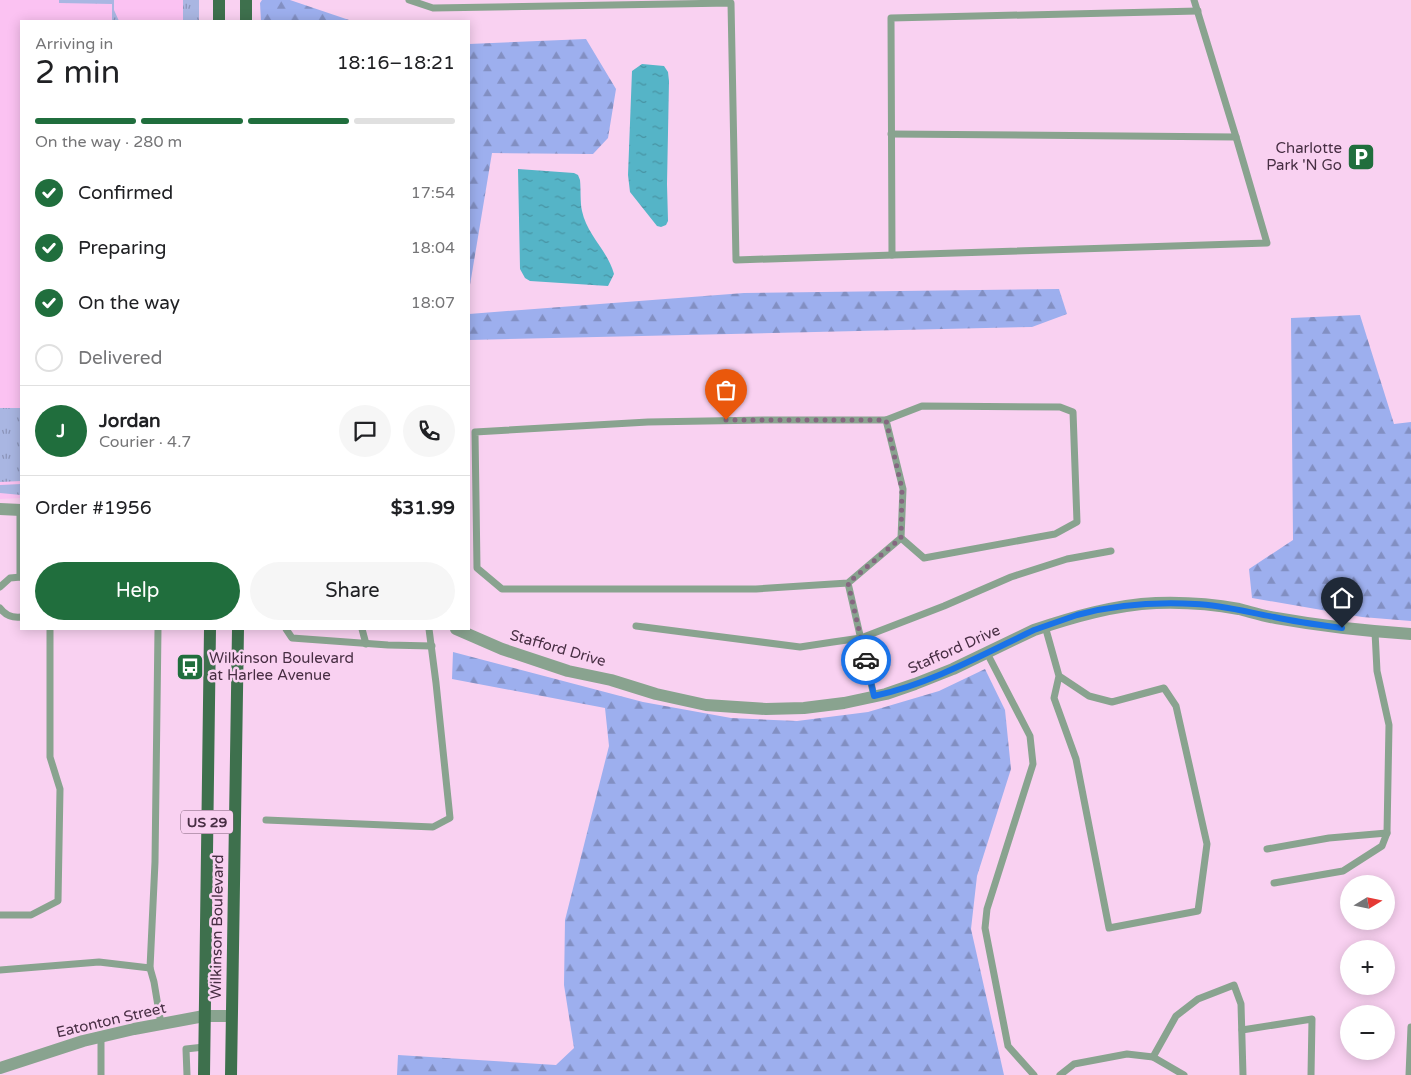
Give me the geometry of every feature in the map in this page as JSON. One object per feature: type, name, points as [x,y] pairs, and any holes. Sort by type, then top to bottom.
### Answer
[{"type":"main road","points":[[219,20],[220,0]]},
{"type":"main road","points":[[246,0],[246,20]]},
{"type":"main road","name":"Wilkinson Boulevard","points":[[204,1075],[210,630]]},
{"type":"main road","name":"Wilkinson Boulevard","points":[[231,1075],[238,630]]},
{"type":"main road","points":[[237,671],[244,630]]},
{"type":"street","points":[[0,509],[20,510]]},
{"type":"street","name":"Stafford Drive","points":[[458,630],[502,649],[568,671],[611,680],[656,694],[706,705],[766,709],[804,708],[844,703],[874,696],[916,684],[953,669],[1044,626],[1079,615],[1155,603],[1195,604],[1238,609],[1274,618],[1325,626],[1411,634]]},
{"type":"street","name":"Eatonton Street","points":[[0,1068],[49,1051],[101,1037],[204,1016],[231,1016]]},
{"type":"lane","points":[[408,0],[433,8],[731,4],[736,260],[1267,243],[1194,0]]},
{"type":"lane","points":[[892,255],[890,18],[1198,11]]},
{"type":"lane","points":[[891,134],[1236,137]]},
{"type":"lane","points":[[886,420],[902,489],[901,538],[848,583],[756,589],[502,588],[476,568],[475,432],[648,422],[886,420],[922,406],[1060,407],[1073,412],[1077,522],[1055,534],[924,558],[901,538]]},
{"type":"lane","points":[[1,586],[10,578],[20,577],[20,510]]},
{"type":"lane","points":[[636,626],[800,647],[861,638],[944,606],[1010,577],[1067,559],[1111,551]]},
{"type":"lane","points":[[848,583],[874,696]]},
{"type":"lane","points":[[0,608],[7,615],[20,617]]},
{"type":"lane","points":[[1044,626],[1059,676],[1054,698],[1076,759],[1109,928],[1198,911],[1207,844],[1176,706],[1164,688],[1112,702],[1089,696],[1059,676]]},
{"type":"lane","points":[[0,915],[31,915],[58,901],[60,789],[50,757],[50,630]]},
{"type":"lane","points":[[158,630],[155,862],[150,968],[161,1024]]},
{"type":"lane","points":[[287,630],[292,638],[366,644],[432,646]]},
{"type":"lane","points":[[362,630],[366,644]]},
{"type":"lane","points":[[266,820],[433,827],[450,818],[429,630]]},
{"type":"lane","points":[[1274,883],[1343,871],[1382,846],[1387,832],[1389,725],[1377,671],[1375,632]]},
{"type":"lane","points":[[987,653],[1030,736],[1033,764],[986,909],[985,928],[1008,1046],[1034,1075]]},
{"type":"lane","points":[[1267,849],[1329,838],[1387,832]]},
{"type":"lane","points":[[0,970],[99,962],[150,968]]},
{"type":"lane","points":[[1153,1057],[1176,1016],[1198,999],[1234,985],[1241,1004],[1242,1075]]},
{"type":"lane","points":[[1242,1030],[1312,1019],[1311,1075]]},
{"type":"lane","points":[[1409,1075],[1411,1027]]},
{"type":"lane","points":[[101,1037],[101,1075]]},
{"type":"lane","points":[[186,1075],[186,1049],[204,1047]]},
{"type":"lane","points":[[1060,1075],[1074,1064],[1127,1054],[1153,1057],[1184,1075]]},
{"type":"shaded area","points":[[0,0],[197,0],[196,20],[20,20],[20,498],[0,499]]},
{"type":"green space","points":[[59,0],[114,0],[114,10],[119,20],[112,20],[112,4],[59,3]]},
{"type":"green space","points":[[183,0],[199,0],[199,20],[183,20]]},
{"type":"green space","points":[[262,0],[290,0],[349,20],[261,20],[260,3]]},
{"type":"green space","points":[[586,39],[616,89],[608,138],[593,154],[492,153],[470,285],[470,44]]},
{"type":"green space","points":[[1059,289],[1067,314],[1032,327],[470,340],[470,314],[744,293]]},
{"type":"green space","points":[[1360,315],[1394,424],[1411,422],[1411,621],[1362,617],[1252,598],[1249,569],[1293,540],[1291,318]]},
{"type":"green space","points":[[0,408],[20,408],[20,481],[0,482]]},
{"type":"green space","points":[[20,484],[20,495],[0,493],[0,485]]},
{"type":"green space","points":[[453,652],[643,702],[731,718],[797,721],[868,712],[939,691],[985,669],[1005,710],[1011,769],[977,876],[971,929],[1004,1075],[397,1075],[398,1055],[556,1065],[574,1048],[564,985],[565,920],[609,746],[605,708],[452,679]]},
{"type":"water","points":[[642,64],[664,66],[668,72],[668,221],[666,225],[661,227],[657,226],[630,192],[628,175],[632,71]]},
{"type":"water","points":[[518,169],[574,173],[578,175],[580,180],[581,207],[585,220],[614,274],[608,286],[530,281],[525,278],[520,269]]},
{"type":"way so far","points":[[726,420],[886,420],[902,489],[901,538],[848,583],[866,660]]},
{"type":"place","name":"Charlotte Park 'N Go","points":[[1361,157]]},
{"type":"place","name":"Wilkinson Boulevard at Harlee Avenue","points":[[190,667]]},
{"type":"route","points":[[866,660],[874,696],[886,694],[953,669],[1044,626],[1079,615],[1155,603],[1195,604],[1238,609],[1274,618],[1342,628]]}]
